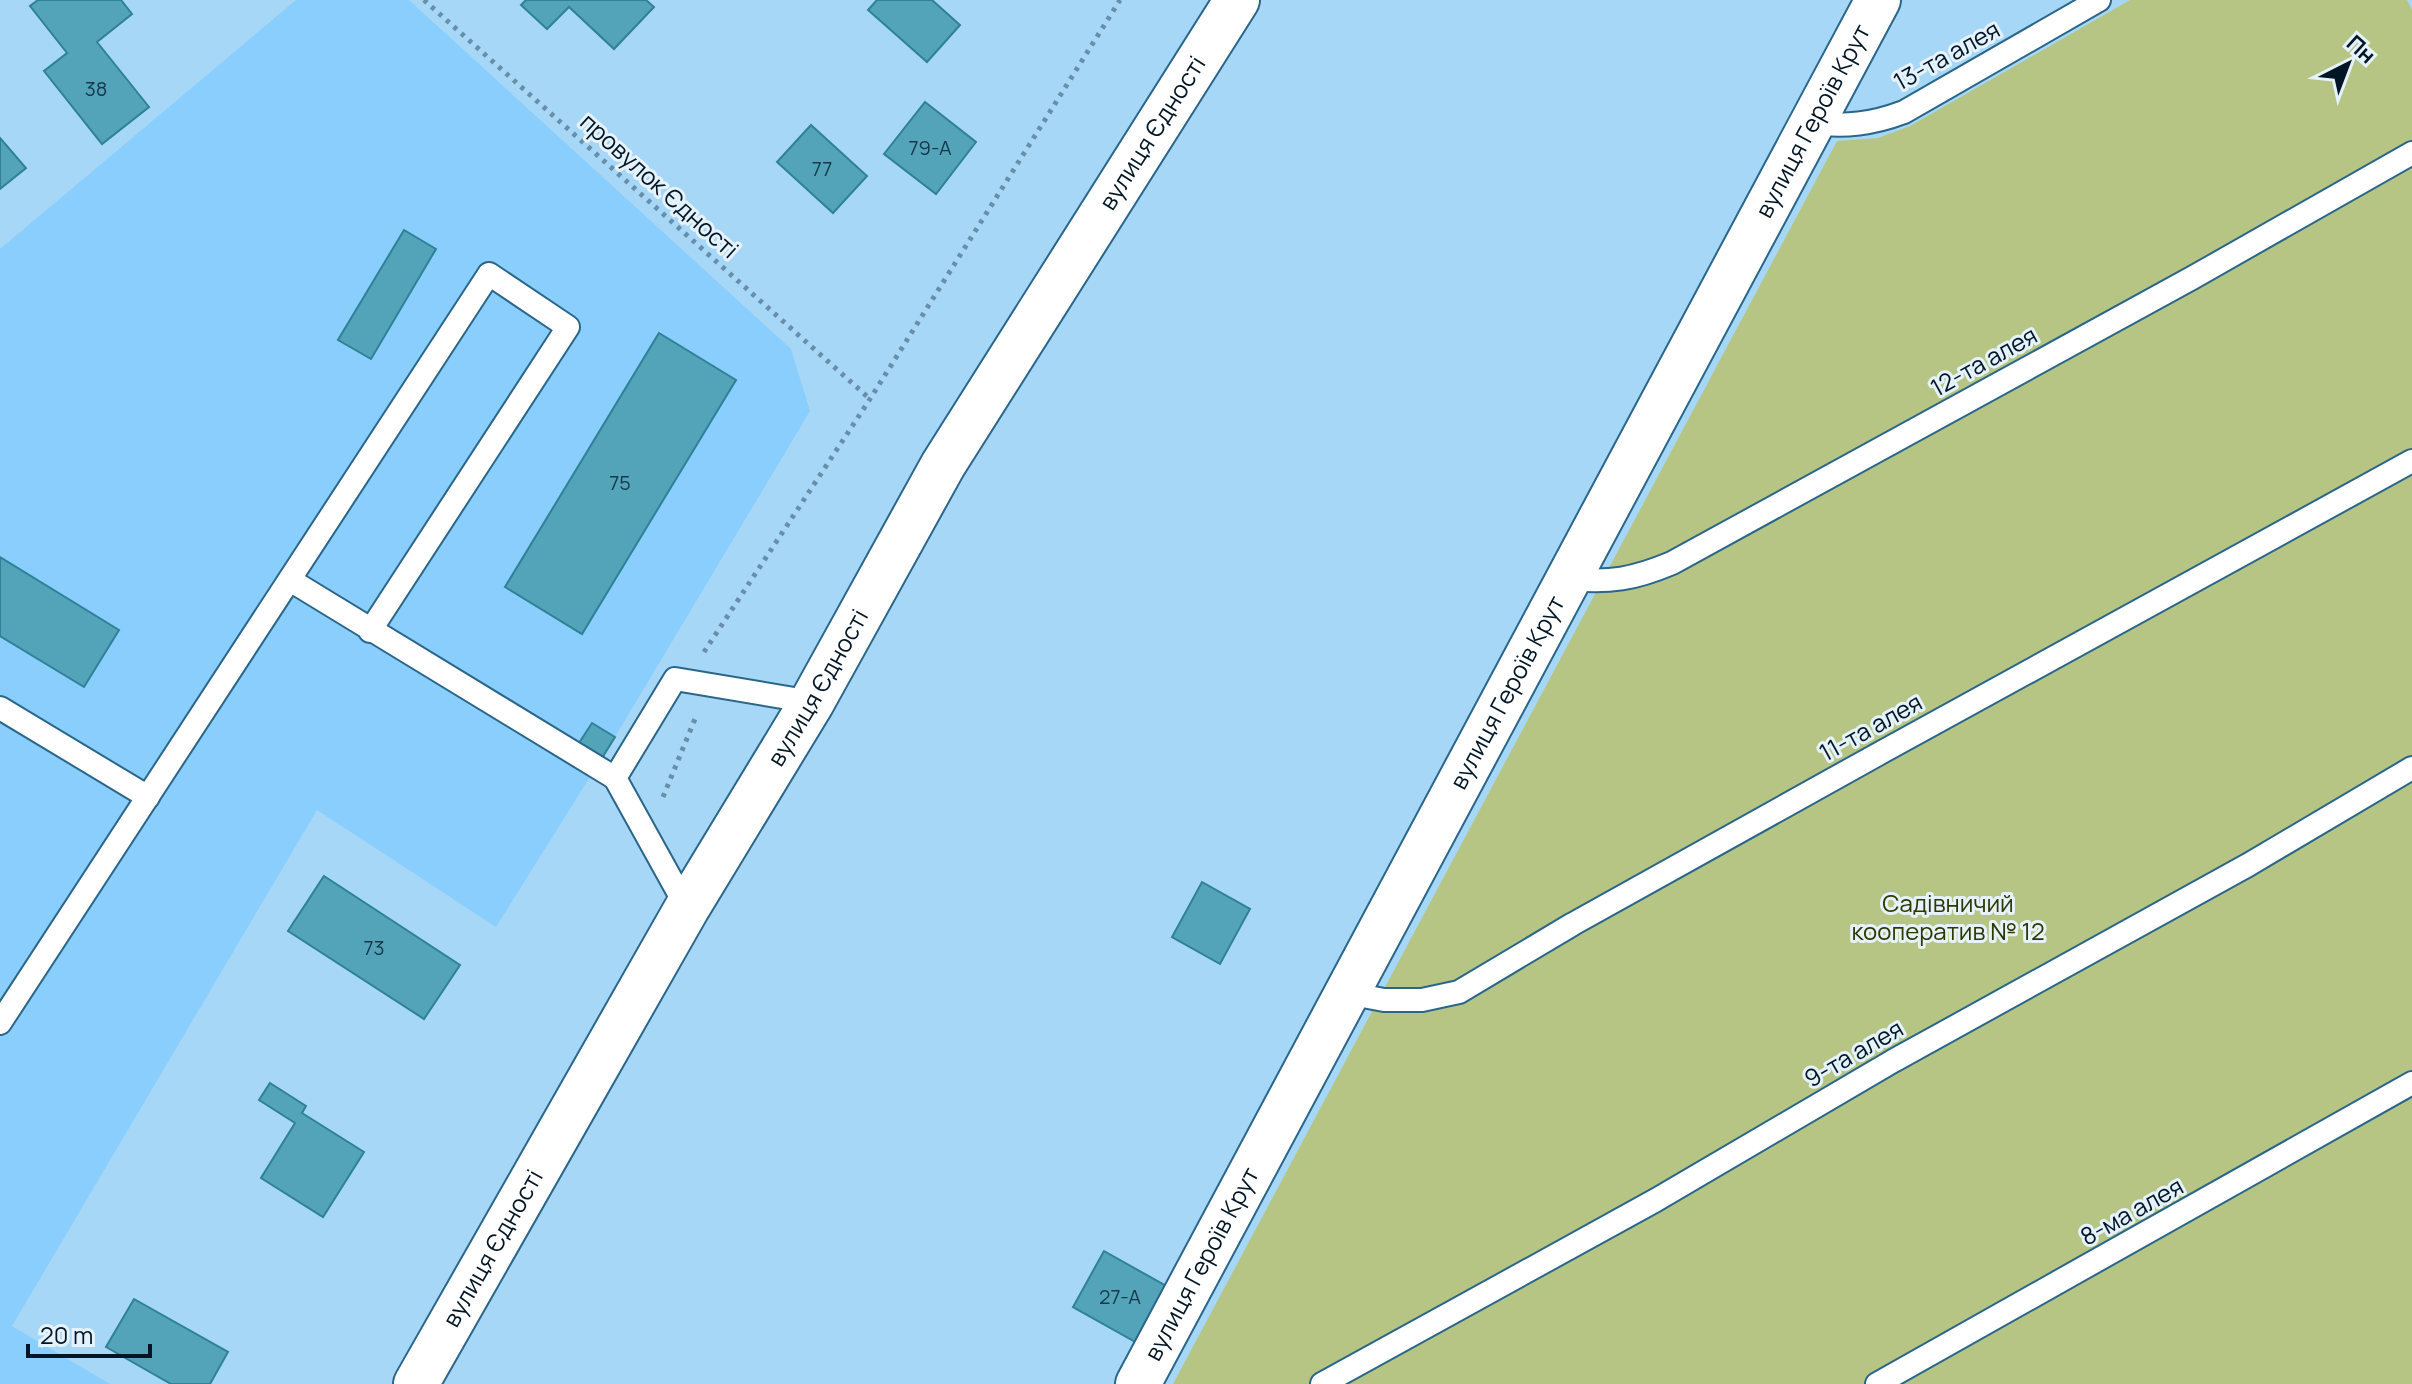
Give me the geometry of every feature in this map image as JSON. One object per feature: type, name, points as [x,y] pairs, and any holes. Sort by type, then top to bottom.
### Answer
[{"type":"main road","name":"вулиця Єдності","points":[[416,1384],[687,908],[812,702],[943,465],[1237,0]]},
{"type":"main road","name":"вулиця Героїв Крут","points":[[1138,1384],[1878,0]]},
{"type":"lane","name":"13-та алея","points":[[1812,123],[1843,127],[1874,123],[1904,112],[2099,0]]},
{"type":"lane","name":"12-та алея","points":[[1569,579],[1604,582],[1639,577],[1672,563],[2192,278],[2412,153]]},
{"type":"lane","points":[[0,1023],[489,274],[568,327],[370,631]]},
{"type":"lane","name":"11-та алея","points":[[1347,993],[1384,1000],[1422,1000],[1459,992],[1573,924],[1841,774],[2412,461]]},
{"type":"lane","points":[[290,580],[615,778],[687,908]]},
{"type":"lane","points":[[615,778],[675,679],[812,702]]},
{"type":"lane","points":[[0,708],[148,797]]},
{"type":"lane","name":"9-та алея","points":[[1322,1384],[1656,1200],[1893,1061],[2248,865],[2412,768]]},
{"type":"lane","name":"8-ма алея","points":[[1877,1384],[2412,1083]]},
{"type":"path","name":"провулок Єдності","points":[[424,0],[870,399]]},
{"type":"path","points":[[701,656],[870,399],[1120,0]]},
{"type":"path","points":[[662,798],[699,711]]},
{"type":"shaded area","points":[[296,0],[409,0],[791,349],[810,411],[615,737],[496,927],[317,810],[12,1326],[110,1384],[0,1384],[0,249]]},
{"type":"green space","name":"Садівничий кооператив № 12","points":[[2130,0],[2407,0],[2412,10],[2412,1384],[1173,1384],[1837,141],[1878,138],[1910,126]]},
{"type":"building","points":[[38,0],[121,0],[132,14],[97,42],[149,107],[102,144],[44,71],[67,53],[30,6]]},
{"type":"building","points":[[526,0],[646,0],[654,7],[614,49],[569,7],[547,29],[521,5]]},
{"type":"building","points":[[877,0],[932,0],[960,25],[927,62],[868,10]]},
{"type":"building","points":[[925,102],[976,142],[936,194],[884,154]]},
{"type":"building","points":[[811,125],[867,176],[833,213],[777,162]]},
{"type":"building","points":[[0,138],[26,168],[0,189]]},
{"type":"building","points":[[404,230],[436,249],[371,359],[338,340]]},
{"type":"building","points":[[659,333],[736,380],[582,634],[505,587]]},
{"type":"building","points":[[0,557],[119,630],[84,687],[0,636]]},
{"type":"building","points":[[592,723],[615,737],[602,758],[579,743]]},
{"type":"building","points":[[324,876],[460,965],[424,1019],[288,931]]},
{"type":"building","points":[[1202,882],[1250,909],[1220,964],[1172,937]]},
{"type":"building","points":[[270,1083],[306,1106],[302,1113],[364,1152],[323,1217],[261,1178],[295,1123],[259,1100]]},
{"type":"building","points":[[1104,1251],[1168,1287],[1137,1343],[1073,1307]]},
{"type":"building","points":[[134,1299],[228,1352],[210,1384],[171,1384],[106,1347]]}]
